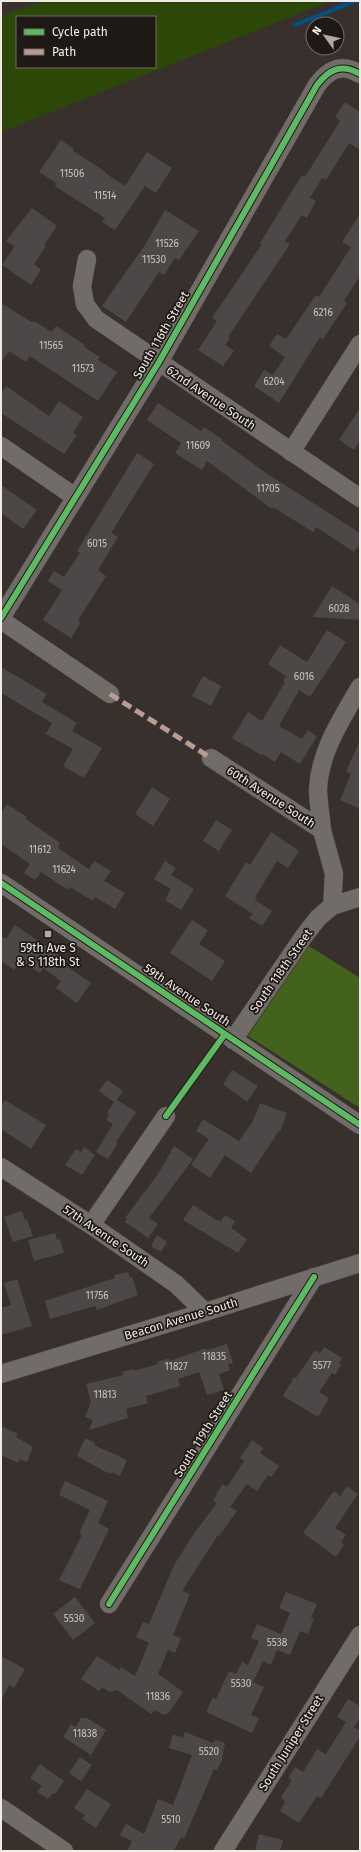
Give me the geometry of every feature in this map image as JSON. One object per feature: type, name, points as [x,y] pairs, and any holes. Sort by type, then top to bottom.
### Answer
[{"type":"street","name":"South 116th Street","points":[[1,619],[158,362],[317,85],[325,74],[333,70],[341,68],[352,69],[360,74]]},
{"type":"street","name":"62nd Avenue South","points":[[87,259],[82,286],[85,304],[96,319],[360,498]]},
{"type":"street","points":[[291,452],[360,344]]},
{"type":"street","points":[[1,446],[75,497]]},
{"type":"street","points":[[1,619],[110,694]]},
{"type":"street","points":[[322,830],[318,790],[322,760],[333,735],[360,687]]},
{"type":"street","name":"60th Avenue South","points":[[211,758],[322,830],[334,874],[332,906]]},
{"type":"street","name":"59th Avenue South","points":[[1,884],[360,1125]]},
{"type":"street","points":[[332,906],[360,897]]},
{"type":"street","name":"South 118th Street","points":[[233,1040],[304,936],[318,918],[332,906]]},
{"type":"street","points":[[90,1225],[166,1116]]},
{"type":"street","name":"57th Avenue South","points":[[1,1167],[90,1225],[176,1284],[206,1312]]},
{"type":"street","points":[[1,1186],[19,1180]]},
{"type":"street","name":"Beacon Avenue South","points":[[1,1374],[206,1312],[360,1263]]},
{"type":"street","name":"South 119th Street","points":[[109,1604],[314,1277]]},
{"type":"street","name":"South Juniper Street","points":[[223,1851],[360,1635]]},
{"type":"street","points":[[1,1808],[64,1851]]},
{"type":"green space","points":[[43,1],[331,1],[1,132],[1,16]]},
{"type":"green space","points":[[309,946],[360,978],[360,1108],[248,1036]]},
{"type":"building","points":[[345,102],[360,112],[360,150],[349,143],[326,180],[322,178],[310,198],[316,201],[307,218],[302,215],[285,241],[290,244],[228,337],[230,338],[225,345],[234,351],[223,366],[198,350],[217,321],[212,318],[262,244],[260,243],[302,175],[305,177],[340,121],[335,117]]},
{"type":"building","points":[[61,140],[74,149],[73,151],[125,186],[147,152],[172,168],[156,193],[145,186],[115,230],[102,222],[105,218],[55,186],[56,183],[39,172]]},
{"type":"building","points":[[32,208],[57,226],[44,245],[46,246],[34,264],[41,270],[31,285],[2,265],[15,246],[6,241]]},
{"type":"building","points":[[165,210],[199,231],[179,260],[175,258],[164,275],[159,272],[126,322],[102,306],[145,245]]},
{"type":"building","points":[[360,214],[360,276],[344,301],[347,303],[323,339],[320,337],[279,403],[254,386],[264,370],[273,375],[285,357],[269,346],[277,334],[286,339],[316,295],[319,297],[351,247],[342,242]]},
{"type":"building","points":[[1,303],[33,323],[34,321],[52,332],[56,326],[85,345],[84,347],[100,357],[98,360],[117,372],[98,401],[30,356],[26,362],[9,351],[1,362]]},
{"type":"building","points":[[6,386],[49,416],[59,401],[83,417],[73,433],[77,435],[64,454],[1,413],[1,394]]},
{"type":"building","points":[[158,403],[201,431],[204,427],[263,471],[360,533],[360,544],[354,552],[316,527],[313,532],[273,507],[272,509],[207,461],[202,470],[175,453],[181,443],[147,420]]},
{"type":"building","points":[[360,408],[360,441],[354,450],[339,440]]},
{"type":"building","points":[[137,453],[154,464],[111,533],[118,537],[98,570],[106,576],[78,620],[81,622],[71,638],[43,620],[62,590],[48,581],[54,571],[64,577],[80,553],[77,551]]},
{"type":"building","points":[[1,485],[37,510],[23,529],[1,513]]},
{"type":"building","points":[[332,586],[360,604],[360,620],[313,617]]},
{"type":"building","points":[[327,630],[346,642],[310,697],[299,690],[279,726],[302,739],[308,730],[317,736],[300,764],[281,752],[275,762],[232,738],[248,712],[262,721],[285,682],[283,680],[286,676],[268,664],[280,645],[307,662]]},
{"type":"building","points":[[1,667],[47,694],[42,702],[77,723],[72,731],[102,748],[84,778],[63,766],[73,749],[46,734],[52,723],[1,693]]},
{"type":"building","points":[[203,676],[221,686],[211,706],[192,696]]},
{"type":"building","points":[[360,740],[360,809],[340,800],[351,774],[346,772]]},
{"type":"building","points":[[152,787],[170,799],[153,826],[135,814]]},
{"type":"building","points":[[7,804],[27,817],[26,819],[60,843],[58,848],[89,869],[94,861],[111,871],[104,881],[125,893],[115,909],[95,897],[93,901],[70,887],[68,890],[41,872],[35,880],[24,873],[30,864],[1,844],[1,813]]},
{"type":"building","points":[[216,820],[232,830],[219,851],[203,841]]},
{"type":"building","points":[[271,832],[299,851],[288,868],[277,861],[255,897],[257,898],[255,900],[272,911],[262,926],[249,918],[253,914],[225,896],[246,862],[250,865]]},
{"type":"building","points":[[165,861],[176,868],[171,875],[194,889],[181,910],[165,900],[171,889],[154,879]]},
{"type":"building","points":[[192,920],[208,930],[199,944],[225,961],[212,981],[170,953]]},
{"type":"building","points":[[15,925],[60,956],[58,960],[91,983],[77,1003],[56,988],[61,981],[43,968],[40,973],[21,961],[14,970],[1,961],[1,936],[6,939]]},
{"type":"building","points":[[232,1070],[258,1086],[247,1102],[223,1084]]},
{"type":"building","points":[[107,1080],[123,1091],[117,1100],[136,1112],[116,1142],[118,1143],[108,1159],[96,1152],[113,1124],[106,1120],[109,1115],[107,1113],[114,1102],[99,1091]]},
{"type":"building","points":[[5,1100],[46,1125],[31,1149],[1,1129],[1,1107]]},
{"type":"building","points":[[260,1103],[287,1113],[280,1132],[279,1131],[251,1173],[225,1155],[210,1178],[191,1165],[209,1139],[196,1131],[203,1119],[239,1141],[253,1121]]},
{"type":"building","points":[[174,1146],[193,1159],[149,1218],[158,1224],[148,1238],[125,1222],[127,1219],[125,1218],[158,1174]]},
{"type":"building","points":[[84,1147],[95,1155],[82,1175],[65,1165],[76,1149],[81,1152]]},
{"type":"building","points":[[193,1205],[218,1221],[221,1221],[225,1215],[235,1221],[231,1228],[247,1239],[238,1253],[183,1220]]},
{"type":"building","points":[[22,1211],[25,1220],[27,1219],[33,1236],[13,1242],[4,1217]]},
{"type":"building","points":[[55,1233],[57,1240],[60,1239],[64,1253],[34,1261],[28,1240]]},
{"type":"building","points":[[157,1235],[167,1242],[161,1252],[151,1246]]},
{"type":"building","points":[[128,1272],[130,1278],[132,1277],[138,1295],[97,1310],[95,1306],[50,1319],[45,1301],[115,1278],[114,1275]]},
{"type":"building","points":[[17,1279],[32,1326],[1,1335],[1,1308],[11,1305],[4,1283]]},
{"type":"building","points":[[227,1344],[233,1363],[228,1364],[230,1370],[219,1374],[224,1390],[207,1395],[199,1372],[178,1379],[180,1386],[146,1396],[148,1403],[126,1409],[128,1418],[89,1430],[93,1420],[85,1417],[91,1402],[86,1384],[123,1375],[122,1372],[133,1369],[134,1371],[158,1364],[157,1362],[169,1358],[170,1361],[206,1348],[207,1350]]},
{"type":"building","points":[[324,1347],[342,1358],[339,1363],[341,1365],[335,1375],[332,1373],[319,1392],[329,1398],[318,1417],[283,1396],[294,1377],[296,1378],[315,1350],[320,1353]]},
{"type":"building","points":[[1,1426],[18,1434],[16,1437],[33,1447],[27,1462],[20,1459],[18,1463],[1,1455]]},
{"type":"building","points":[[85,1438],[95,1443],[94,1445],[127,1460],[120,1476],[112,1472],[111,1474],[106,1472],[77,1456]]},
{"type":"building","points":[[252,1440],[263,1448],[260,1453],[279,1466],[271,1477],[268,1475],[257,1491],[247,1484],[230,1507],[237,1511],[219,1536],[218,1535],[182,1591],[190,1594],[173,1635],[181,1638],[175,1653],[168,1650],[158,1674],[183,1692],[168,1714],[163,1715],[155,1710],[151,1714],[117,1690],[110,1692],[102,1687],[99,1691],[81,1679],[97,1656],[119,1670],[121,1667],[135,1676],[149,1643],[136,1637],[143,1622],[149,1624],[174,1565],[195,1532],[217,1503],[213,1500],[217,1495],[216,1494],[223,1484],[227,1487],[244,1461],[240,1458]]},
{"type":"building","points":[[65,1481],[108,1501],[98,1523],[109,1529],[80,1589],[59,1580],[82,1535],[79,1533],[90,1510],[59,1495]]},
{"type":"building","points":[[347,1486],[358,1494],[335,1528],[346,1535],[341,1542],[344,1545],[336,1557],[303,1533],[334,1491],[340,1496]]},
{"type":"building","points":[[286,1592],[317,1604],[311,1618],[314,1619],[308,1634],[300,1631],[290,1655],[277,1650],[271,1665],[263,1661],[253,1682],[264,1687],[251,1715],[259,1718],[252,1733],[206,1712],[213,1697],[216,1699],[229,1671],[236,1674],[242,1662],[248,1665],[259,1641],[251,1638],[257,1624],[281,1634],[290,1613],[279,1608]]},
{"type":"building","points":[[75,1597],[95,1623],[73,1640],[53,1614]]},
{"type":"building","points":[[1,1656],[25,1669],[14,1688],[9,1685],[1,1701]]},
{"type":"building","points":[[348,1699],[360,1706],[360,1718],[354,1727],[360,1731],[360,1737],[321,1798],[317,1796],[299,1823],[280,1811],[285,1802],[281,1797],[292,1780],[288,1778],[295,1767],[303,1772],[317,1749],[326,1754],[346,1722],[337,1717]]},
{"type":"building","points":[[81,1718],[87,1718],[106,1730],[91,1755],[63,1737],[71,1724],[76,1727]]},
{"type":"building","points":[[185,1732],[213,1743],[215,1740],[225,1743],[222,1760],[217,1770],[214,1769],[184,1839],[181,1837],[174,1851],[127,1851],[132,1841],[120,1835],[126,1824],[144,1834],[158,1799],[173,1805],[192,1755],[169,1748],[173,1734],[183,1738]]},
{"type":"building","points":[[80,1757],[92,1765],[81,1781],[69,1773]]},
{"type":"building","points":[[40,1764],[64,1781],[55,1794],[53,1793],[48,1799],[37,1792],[42,1786],[30,1778]]},
{"type":"building","points":[[87,1789],[111,1804],[96,1828],[82,1819],[85,1815],[74,1808]]},
{"type":"building","points":[[259,1834],[283,1840],[280,1851],[255,1851]]},
{"type":"waterway","points":[[295,25],[355,1]]},
{"type":"marked path","points":[[110,694],[211,758]]},
{"type":"cycle path","points":[[1,618],[159,362],[317,85],[326,75],[336,69],[347,69],[360,74]]},
{"type":"cycle path","points":[[1,883],[360,1125]]},
{"type":"cycle path","points":[[166,1116],[225,1034]]},
{"type":"cycle path","points":[[109,1604],[314,1277]]},
{"type":"place","name":"59th Ave S & S 118th St","points":[[48,934]]}]
